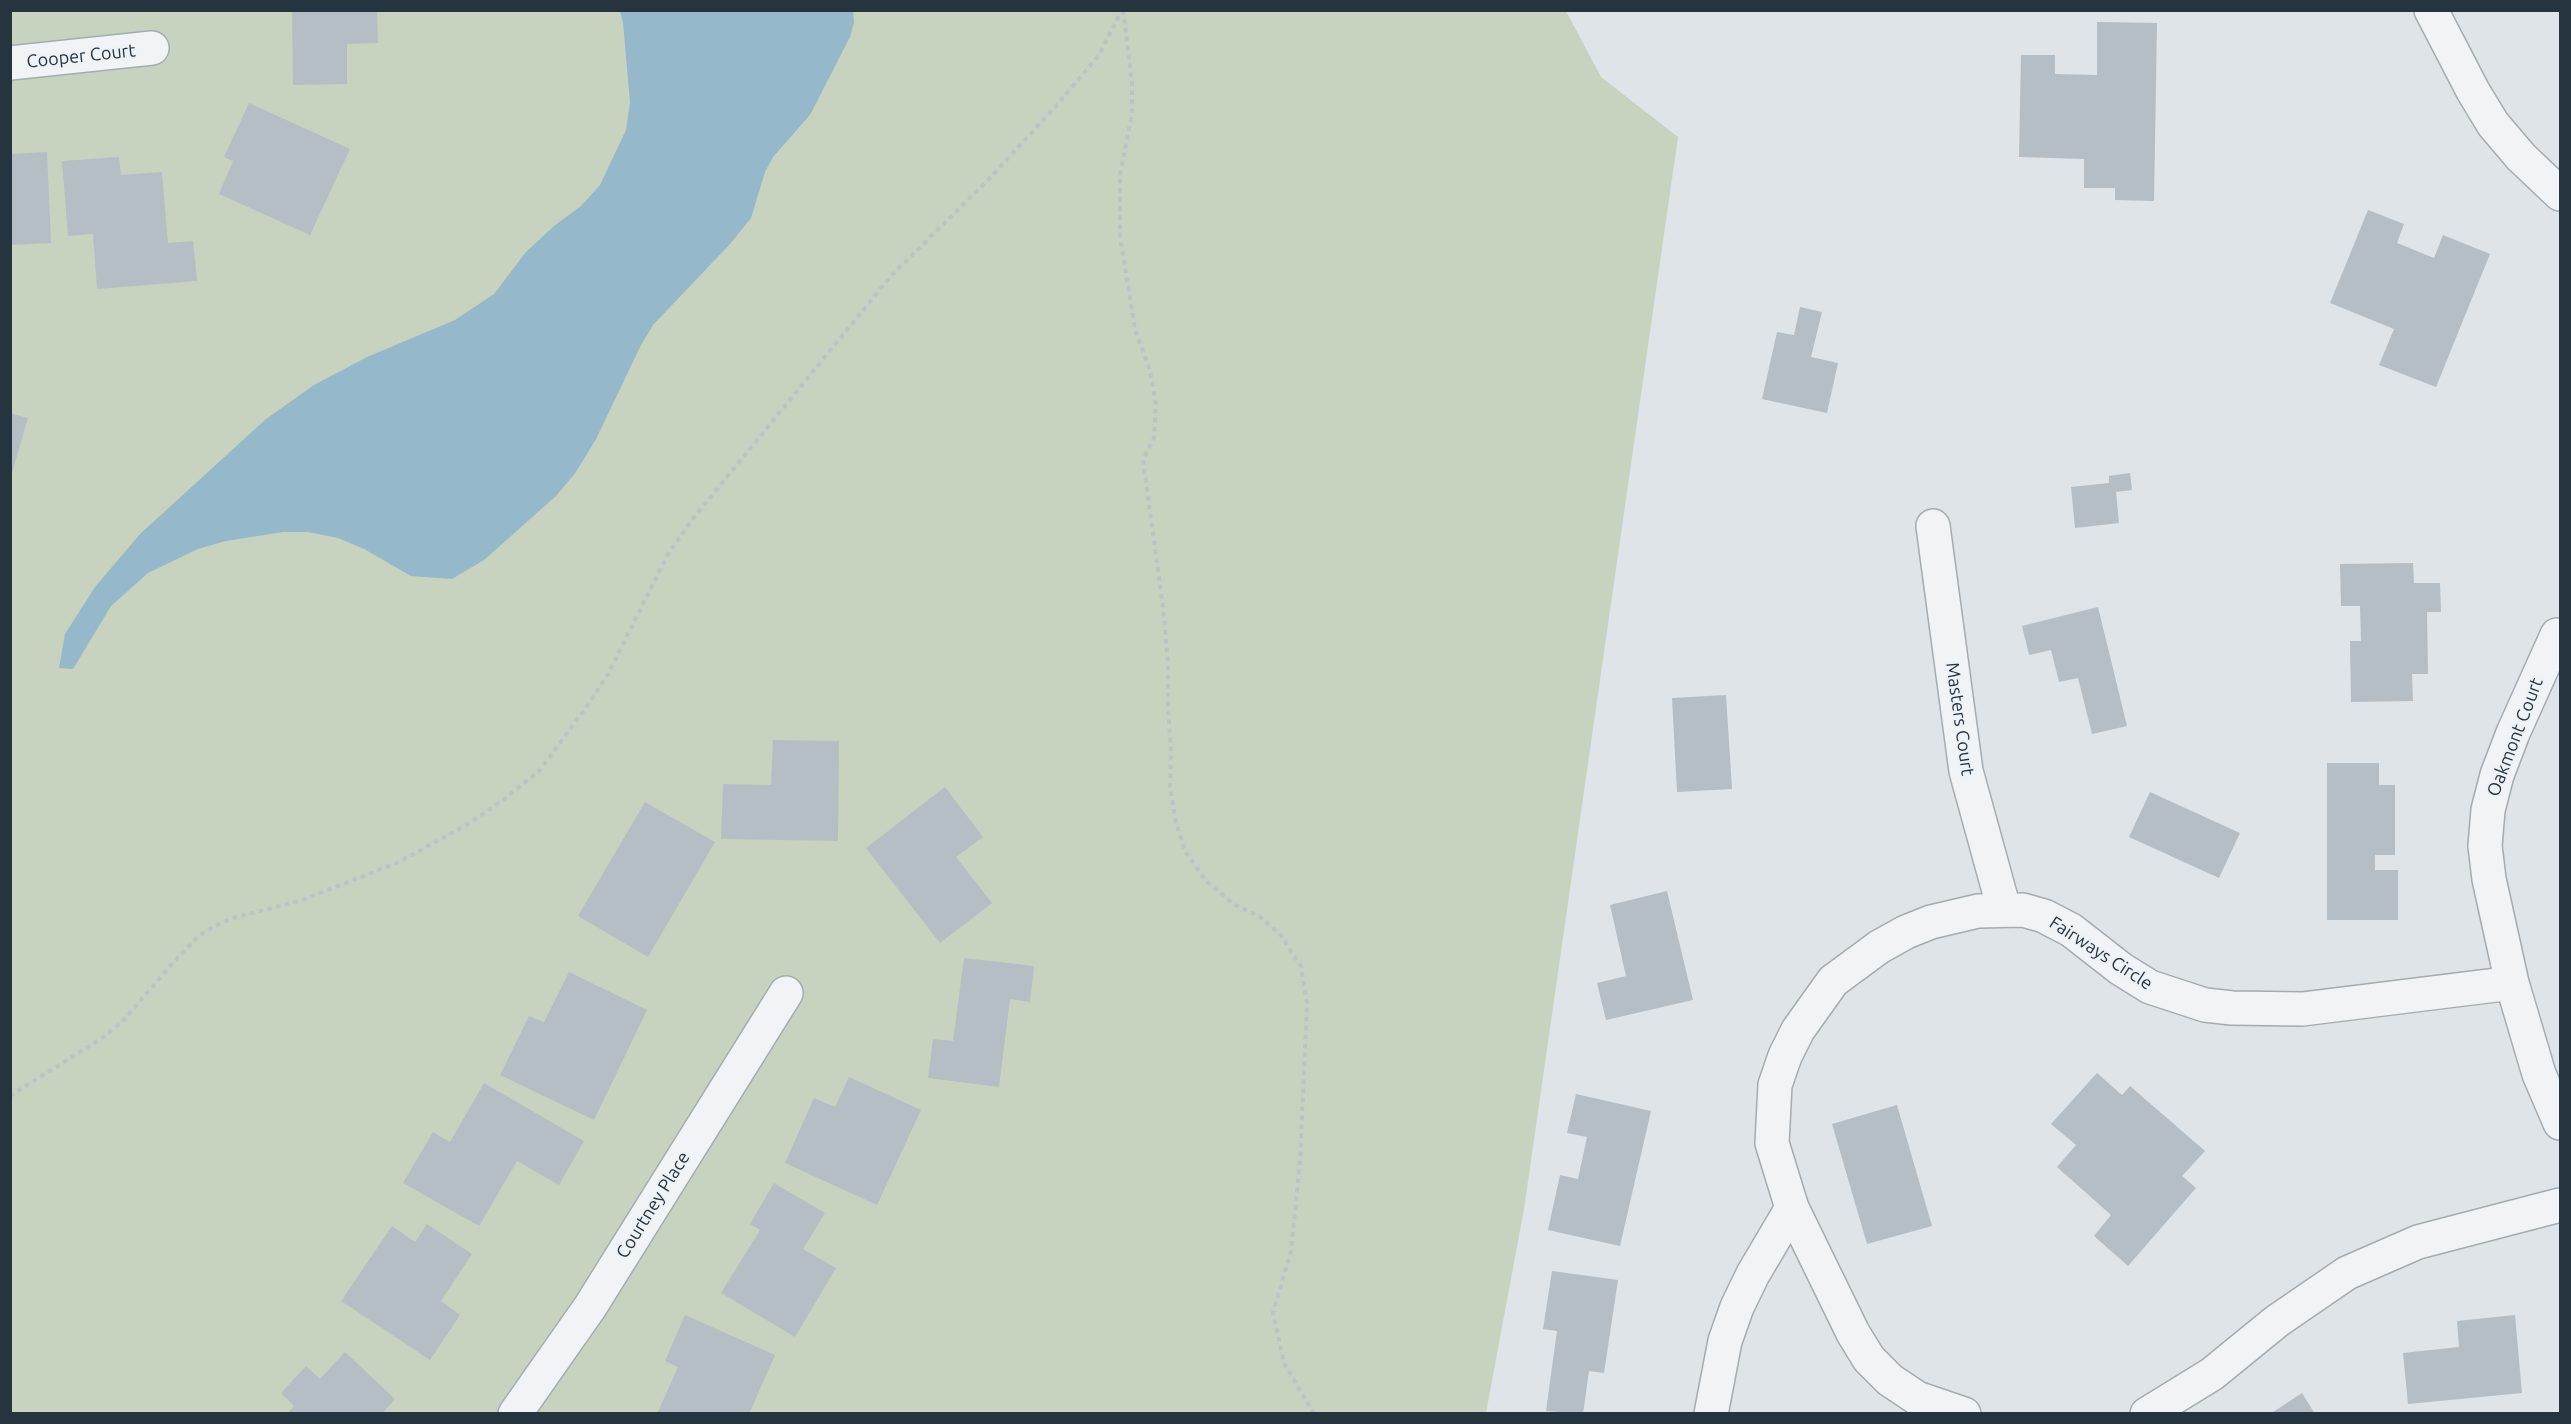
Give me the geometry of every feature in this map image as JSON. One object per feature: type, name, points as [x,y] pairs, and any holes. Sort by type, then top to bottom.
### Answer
[{"type":"street","points":[[2432,10],[2473,91],[2493,124],[2521,157],[2560,194]]},
{"type":"street","name":"Cooper Court","points":[[10,63],[152,48]]},
{"type":"street","name":"Masters Court","points":[[1933,526],[1966,771],[2004,909]]},
{"type":"street","name":"Oakmont Court","points":[[2512,983],[2489,879],[2485,846],[2488,810],[2497,775],[2513,733],[2557,635]]},
{"type":"street","name":"Fairways Circle","points":[[1964,1413],[1917,1398],[1890,1380],[1869,1359],[1852,1333],[1792,1208],[1772,1143],[1775,1085],[1785,1056],[1815,1005],[1833,981],[1854,964],[1906,932],[1953,916],[2004,909],[2024,910],[2056,921],[2121,969],[2150,987],[2205,1005],[2266,1010],[2302,1009],[2512,983]]},
{"type":"street","points":[[2512,983],[2535,1063],[2560,1123]]},
{"type":"street","name":"Courtney Place","points":[[515,1413],[579,1323],[786,993]]},
{"type":"street","points":[[2147,1413],[2212,1374],[2277,1321],[2347,1274],[2418,1242],[2560,1205]]},
{"type":"street","points":[[1712,1413],[1725,1341],[1737,1307],[1753,1274],[1792,1208]]},
{"type":"path","points":[[10,1096],[102,1038],[122,1022],[178,957],[199,936],[214,926],[233,918],[302,900],[397,863],[470,823],[540,770],[608,674],[668,556],[691,521],[891,276],[989,179],[1058,105],[1099,55],[1123,10]]},
{"type":"path","points":[[1123,10],[1132,83],[1132,114],[1120,174],[1120,236],[1135,329],[1150,371],[1156,404],[1154,438],[1143,460],[1163,607],[1168,664],[1170,787],[1176,823],[1185,851],[1206,880],[1235,905],[1258,916],[1280,934],[1301,967],[1307,1003],[1300,1161],[1291,1251],[1273,1313],[1284,1363],[1314,1413]]},
{"type":"green space","points":[[10,11],[1566,11],[1601,77],[1678,137],[1524,1209],[1486,1413],[11,1413]]},
{"type":"water","points":[[620,11],[853,11],[854,22],[850,37],[810,115],[773,157],[765,172],[751,218],[730,244],[653,325],[596,439],[576,472],[556,496],[484,560],[452,579],[411,576],[364,549],[338,538],[308,532],[283,532],[226,541],[198,549],[148,573],[111,606],[73,669],[59,668],[65,634],[95,587],[140,534],[266,419],[314,385],[367,357],[455,320],[494,294],[526,252],[554,226],[581,206],[600,185],[626,130],[630,102]]},
{"type":"building","points":[[292,10],[377,10],[378,43],[347,44],[347,84],[293,85]]},
{"type":"building","points":[[2097,22],[2157,23],[2154,201],[2115,200],[2115,188],[2084,188],[2084,159],[2019,157],[2021,55],[2055,55],[2055,74],[2097,75]]},
{"type":"building","points":[[249,103],[350,149],[310,235],[219,194],[233,161],[224,157]]},
{"type":"building","points":[[47,152],[51,243],[10,245],[10,154]]},
{"type":"building","points":[[119,157],[121,175],[162,172],[168,243],[193,241],[197,281],[97,289],[93,234],[68,236],[62,161]]},
{"type":"building","points":[[2368,210],[2404,224],[2397,243],[2434,258],[2443,235],[2490,254],[2436,387],[2379,365],[2394,329],[2330,303]]},
{"type":"building","points":[[1800,307],[1822,312],[1811,357],[1838,363],[1827,413],[1762,399],[1777,332],[1794,335]]},
{"type":"building","points":[[10,413],[28,418],[11,476],[10,476]]},
{"type":"building","points":[[2130,473],[2132,490],[2116,492],[2119,523],[2075,528],[2071,487],[2109,483],[2109,476]]},
{"type":"building","points":[[2413,563],[2414,583],[2440,583],[2441,612],[2427,612],[2428,674],[2412,674],[2413,701],[2351,702],[2350,641],[2361,641],[2360,606],[2341,606],[2340,564]]},
{"type":"building","points":[[2098,607],[2127,726],[2092,734],[2078,678],[2059,682],[2051,650],[2029,655],[2022,626]]},
{"type":"building","points":[[1726,695],[1732,789],[1677,792],[1672,698]]},
{"type":"building","points":[[773,740],[839,741],[838,841],[721,839],[723,784],[771,785]]},
{"type":"building","points":[[2327,763],[2379,763],[2379,785],[2395,785],[2395,855],[2375,855],[2375,870],[2398,870],[2398,920],[2327,920]]},
{"type":"building","points":[[945,787],[983,837],[956,857],[992,903],[940,943],[866,848]]},
{"type":"building","points":[[2150,792],[2240,833],[2219,878],[2129,837]]},
{"type":"building","points":[[645,802],[715,842],[648,957],[578,916]]},
{"type":"building","points":[[1667,891],[1693,1000],[1606,1020],[1597,983],[1626,976],[1610,905]]},
{"type":"building","points":[[964,958],[1034,966],[1030,1002],[1010,999],[999,1087],[928,1078],[933,1039],[953,1041]]},
{"type":"building","points":[[569,972],[647,1010],[594,1120],[500,1075],[529,1016],[544,1022]]},
{"type":"building","points":[[2097,1073],[2122,1095],[2130,1086],[2205,1151],[2182,1176],[2196,1188],[2128,1266],[2094,1236],[2111,1215],[2057,1167],[2076,1145],[2051,1124]]},
{"type":"building","points":[[849,1077],[921,1110],[877,1205],[785,1163],[814,1098],[835,1107]]},
{"type":"building","points":[[484,1083],[584,1141],[559,1185],[517,1161],[479,1226],[403,1183],[433,1132],[450,1142]]},
{"type":"building","points":[[1576,1094],[1651,1111],[1620,1246],[1548,1230],[1560,1175],[1578,1179],[1587,1137],[1567,1133]]},
{"type":"building","points":[[1897,1105],[1932,1226],[1867,1244],[1832,1124]]},
{"type":"building","points":[[774,1183],[825,1213],[803,1249],[836,1268],[795,1337],[721,1293],[760,1230],[750,1224]]},
{"type":"building","points":[[427,1224],[472,1254],[441,1301],[460,1315],[430,1360],[341,1301],[392,1226],[415,1242]]},
{"type":"building","points":[[1552,1271],[1618,1280],[1604,1373],[1589,1371],[1583,1414],[1546,1411],[1557,1331],[1543,1329]]},
{"type":"building","points":[[685,1315],[775,1355],[749,1414],[657,1414],[678,1367],[665,1361]]},
{"type":"building","points":[[2515,1315],[2522,1393],[2408,1404],[2403,1353],[2459,1347],[2457,1321]]},
{"type":"building","points":[[345,1352],[395,1399],[382,1414],[287,1414],[294,1406],[281,1393],[306,1366],[320,1379]]},
{"type":"building","points":[[2302,1393],[2315,1414],[2270,1414]]}]
